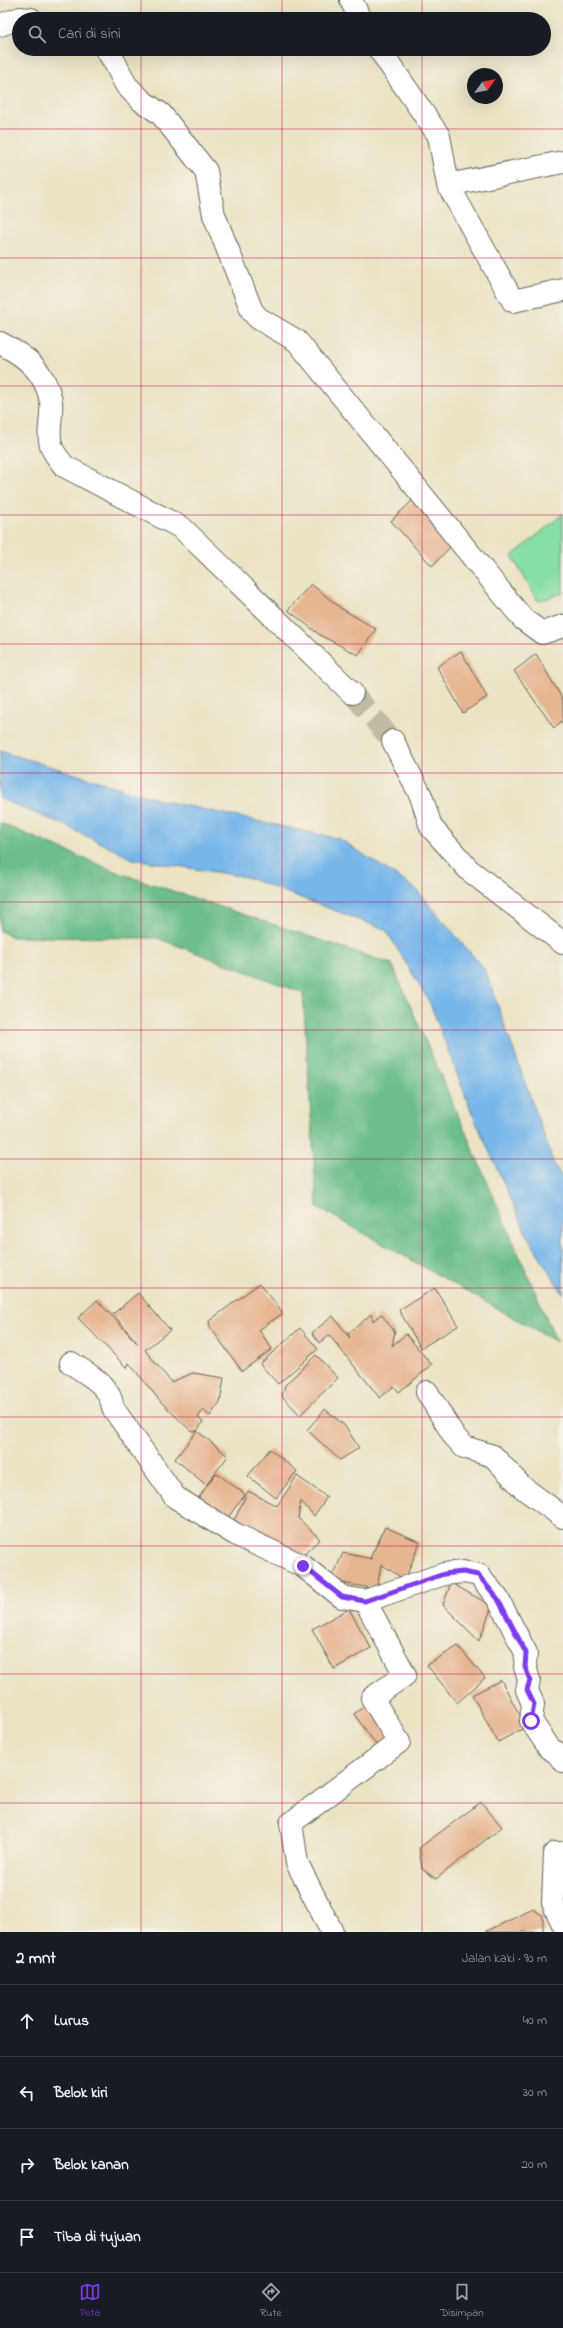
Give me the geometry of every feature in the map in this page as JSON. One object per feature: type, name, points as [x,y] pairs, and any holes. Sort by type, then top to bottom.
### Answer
[{"type":"street","points":[[351,0],[357,12]]},
{"type":"street","points":[[0,25],[12,21]]},
{"type":"street","points":[[111,56],[126,86],[142,101],[161,114],[206,171],[214,215],[252,311],[269,325],[297,341],[523,619],[542,633],[563,626]]},
{"type":"street","points":[[384,56],[439,136],[448,186],[513,301],[563,290]]},
{"type":"street","points":[[448,186],[563,162]]},
{"type":"street","points":[[0,343],[19,353],[38,369],[51,401],[50,429],[52,448],[64,466],[182,528],[352,692]]},
{"type":"street","points":[[393,740],[421,796],[431,827],[469,870],[563,943]]},
{"type":"street","points":[[71,1363],[94,1378],[111,1396],[113,1408],[175,1497],[235,1534],[303,1566],[342,1597],[365,1601],[444,1574],[463,1572],[478,1575],[498,1599],[526,1653],[525,1667],[530,1680],[527,1690],[534,1704],[531,1721],[550,1749],[556,1752],[563,1761]]},
{"type":"street","points":[[427,1392],[454,1436],[464,1446],[493,1456],[522,1487],[563,1517]]},
{"type":"street","points":[[332,1932],[297,1863],[291,1823],[399,1742],[372,1698],[405,1675],[365,1601]]},
{"type":"street","points":[[563,1853],[555,1853],[553,1903],[563,1924]]},
{"type":"green space","points":[[563,514],[563,593],[538,601],[512,556]]},
{"type":"green space","points":[[0,823],[119,873],[392,964],[557,1342],[317,1207],[303,993],[157,938],[13,937],[0,931]]},
{"type":"water","points":[[0,751],[160,800],[340,839],[416,889],[485,970],[554,1164],[563,1179],[563,1294],[528,1237],[472,1113],[430,1003],[386,930],[246,877],[133,859],[60,823],[0,799]]},
{"type":"building","points":[[414,499],[453,544],[432,566],[391,521]]},
{"type":"building","points":[[311,584],[342,609],[376,629],[358,655],[320,635],[288,610]]},
{"type":"building","points":[[461,651],[487,697],[463,713],[437,667]]},
{"type":"building","points":[[536,654],[563,700],[563,720],[554,728],[514,671]]},
{"type":"building","points":[[260,1283],[283,1313],[259,1330],[272,1349],[242,1371],[210,1327],[209,1321]]},
{"type":"building","points":[[435,1288],[458,1326],[421,1348],[399,1310]]},
{"type":"building","points":[[138,1293],[170,1330],[145,1350],[171,1382],[193,1373],[224,1378],[220,1402],[210,1416],[203,1410],[198,1418],[203,1422],[197,1431],[191,1431],[161,1402],[129,1363],[127,1368],[78,1318],[97,1300],[138,1344],[113,1314]]},
{"type":"building","points":[[371,1314],[373,1321],[381,1314],[395,1332],[392,1346],[406,1334],[432,1365],[399,1392],[394,1386],[380,1398],[329,1335],[319,1343],[312,1333],[333,1316],[350,1338],[348,1334]]},
{"type":"building","points":[[300,1328],[318,1349],[278,1384],[260,1364]]},
{"type":"building","points":[[316,1355],[338,1378],[300,1415],[282,1396],[285,1385]]},
{"type":"building","points":[[325,1409],[345,1426],[359,1448],[340,1460],[307,1430]]},
{"type":"building","points":[[197,1431],[228,1456],[206,1485],[175,1459]]},
{"type":"building","points":[[270,1449],[297,1471],[276,1498],[248,1476]]},
{"type":"building","points":[[216,1473],[245,1494],[224,1523],[195,1503]]},
{"type":"building","points":[[297,1476],[327,1497],[314,1516],[301,1501],[298,1518],[320,1539],[297,1561],[265,1542],[263,1535],[258,1543],[230,1529],[248,1491],[277,1506]]},
{"type":"building","points":[[385,1527],[420,1542],[405,1580],[381,1564],[377,1589],[331,1581],[343,1553],[372,1559],[370,1558]]},
{"type":"building","points":[[451,1583],[492,1606],[479,1641],[443,1605]]},
{"type":"building","points":[[349,1609],[371,1648],[334,1669],[312,1629]]},
{"type":"building","points":[[458,1646],[485,1678],[457,1703],[427,1665]]},
{"type":"building","points":[[501,1680],[526,1727],[498,1742],[472,1695]]},
{"type":"building","points":[[369,1703],[395,1739],[380,1750],[354,1714]]},
{"type":"building","points":[[481,1802],[502,1827],[436,1879],[422,1869],[419,1848]]},
{"type":"building","points":[[533,1909],[543,1916],[543,1932],[485,1932]]},
{"type":"tunnel","points":[[352,693],[393,741]]},
{"type":"route","points":[[303,1566],[325,1586],[342,1597],[365,1601],[444,1574],[463,1572],[478,1575],[498,1599],[526,1653],[525,1667],[530,1680],[527,1690],[534,1704],[531,1721]]}]
